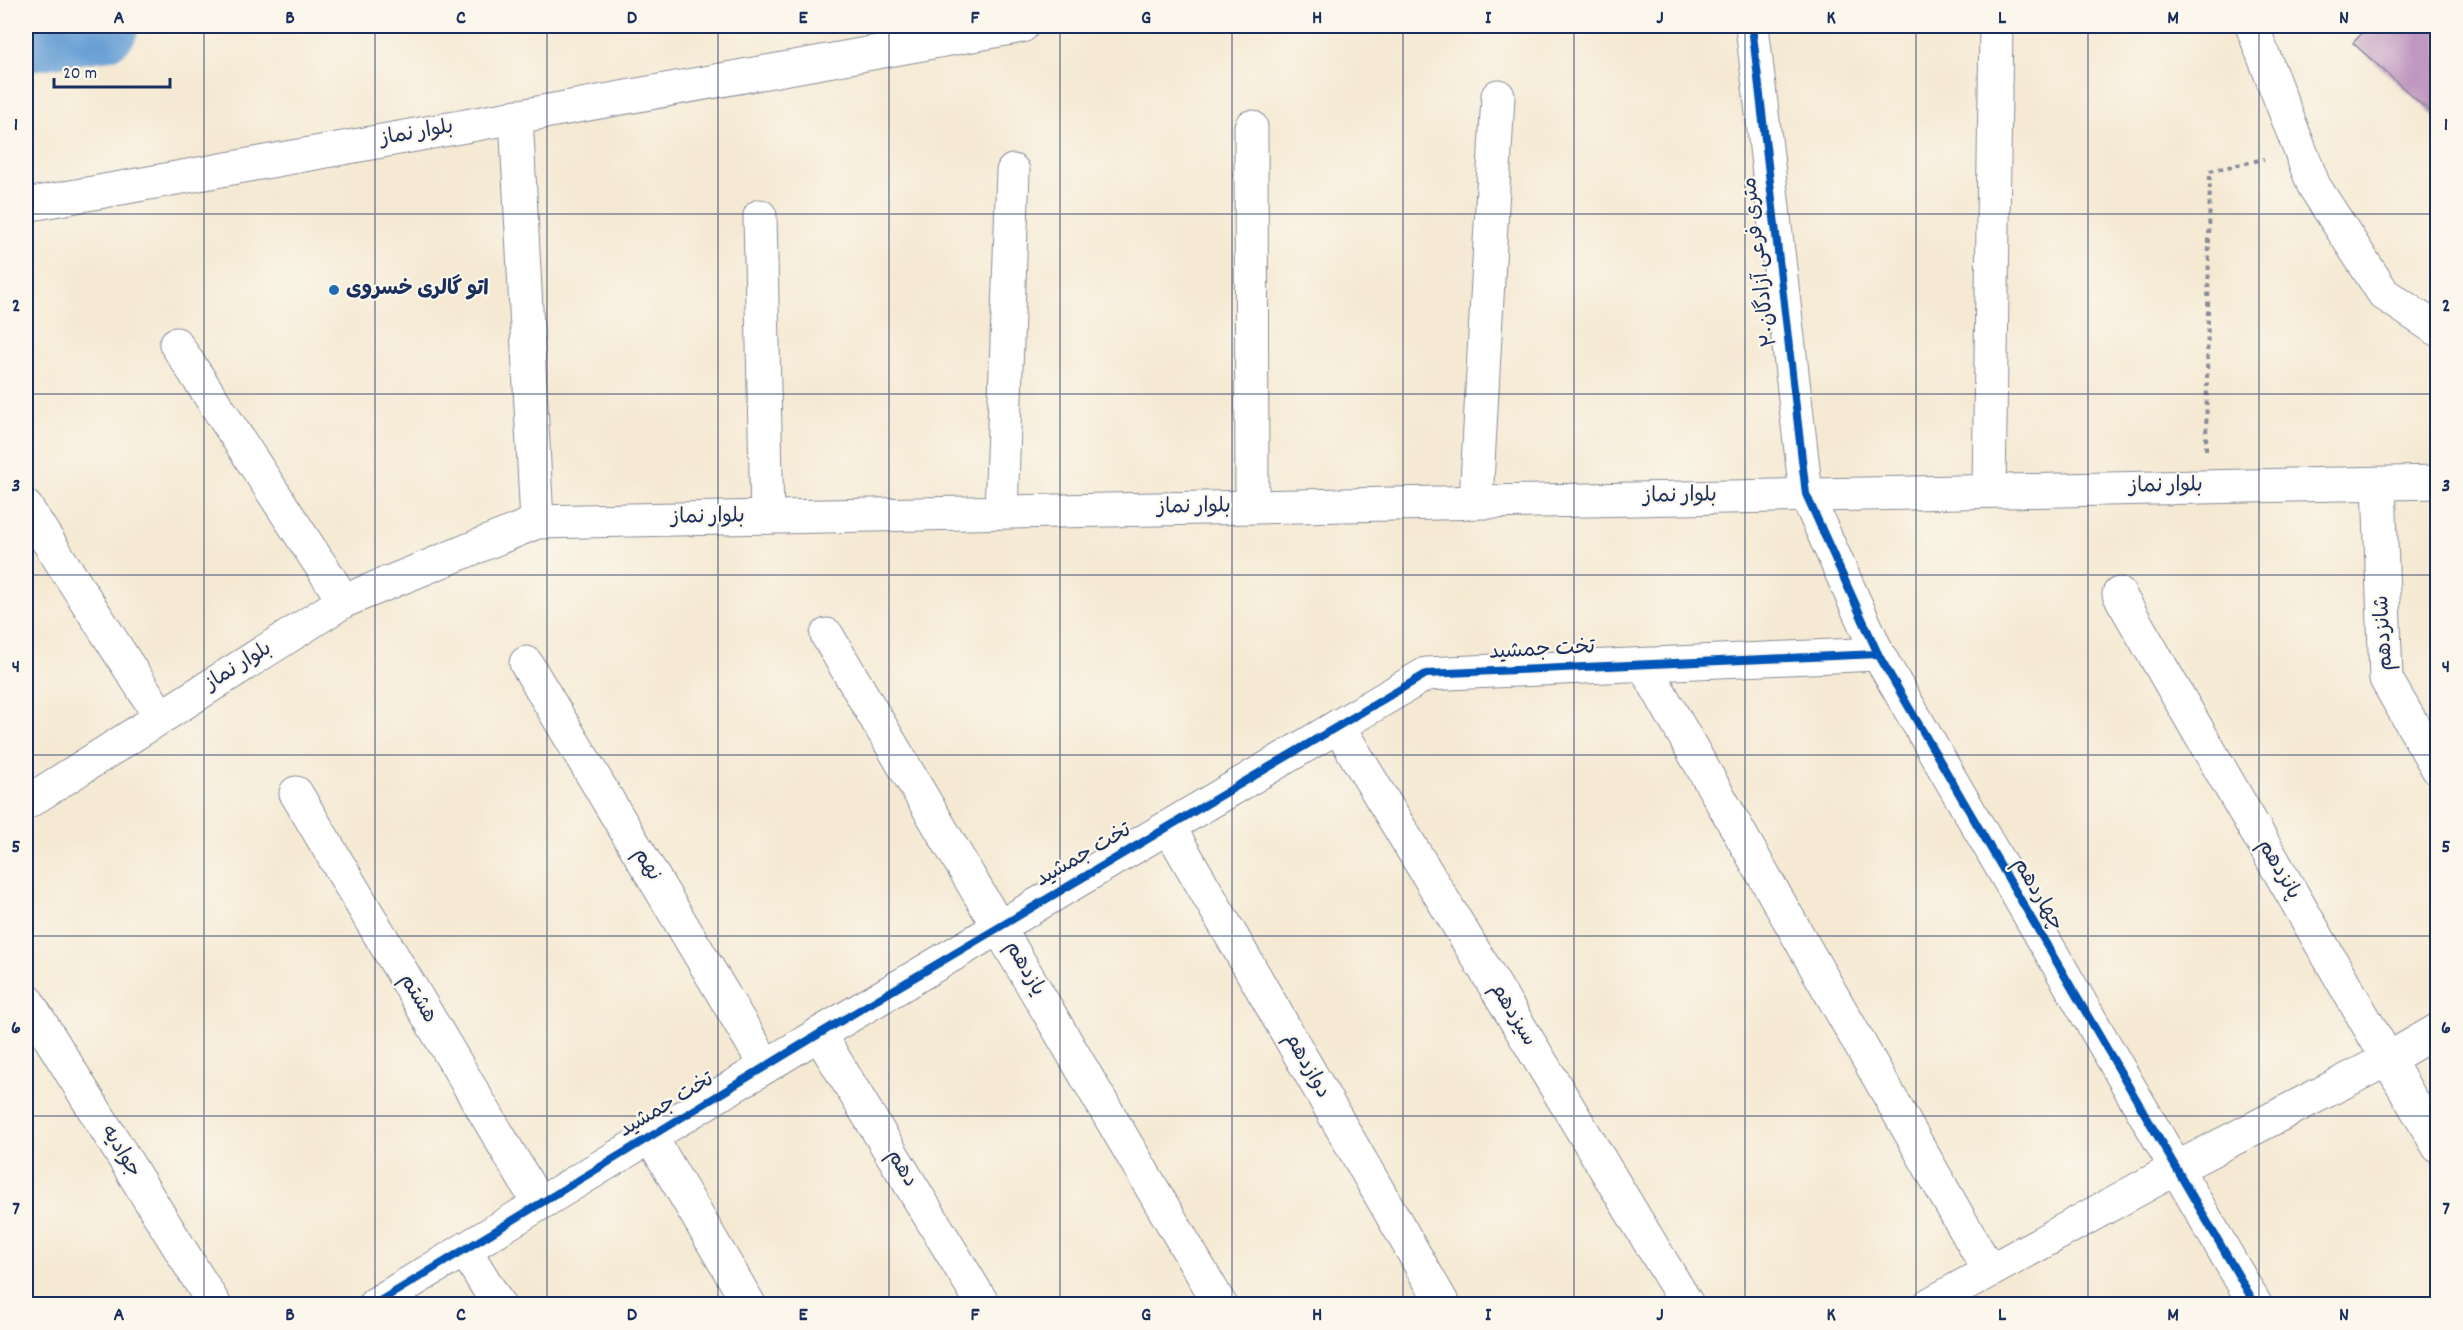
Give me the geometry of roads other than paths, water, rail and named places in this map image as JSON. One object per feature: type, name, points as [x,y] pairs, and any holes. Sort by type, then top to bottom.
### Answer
[{"type":"street","name":"بلوار نماز","points":[[26,205],[1022,26]]},
{"type":"street","name":"۲۰متری فرعی آزادگان","points":[[1752,26],[1806,494]]},
{"type":"street","points":[[1989,491],[1996,26]]},
{"type":"street","points":[[2252,26],[2314,186],[2384,294],[2438,330]]},
{"type":"street","points":[[1476,501],[1498,96]]},
{"type":"street","points":[[516,116],[537,522]]},
{"type":"street","points":[[1251,127],[1252,506]]},
{"type":"street","points":[[1001,512],[1013,171]]},
{"type":"street","points":[[760,216],[767,517]]},
{"type":"street","points":[[176,344],[344,601]]},
{"type":"street","name":"شانزدهم","points":[[2379,483],[2386,679],[2438,769]]},
{"type":"street","name":"بلوار نماز","points":[[26,803],[344,601],[537,522],[1806,494],[2438,483]]},
{"type":"street","name":"چهاردهم","points":[[1806,494],[1878,654],[2255,1305]]},
{"type":"street","points":[[26,507],[161,717]]},
{"type":"street","name":"پانزدهم","points":[[2119,594],[2438,1146]]},
{"type":"street","name":"یازدهم","points":[[827,635],[1220,1305]]},
{"type":"street","name":"تخت جمشید","points":[[375,1305],[819,1034],[1426,674],[1878,654]]},
{"type":"street","name":"نهم","points":[[526,663],[766,1066]]},
{"type":"street","points":[[1644,665],[1989,1271]]},
{"type":"street","name":"سیزدهم","points":[[1338,726],[1687,1305]]},
{"type":"street","name":"هشتم","points":[[296,793],[539,1204]]},
{"type":"street","name":"دوازدهم","points":[[1169,827],[1443,1305]]},
{"type":"street","name":"جوادیه","points":[[26,999],[214,1305]]},
{"type":"street","points":[[1930,1305],[2175,1169],[2388,1059],[2438,1030]]},
{"type":"street","name":"دهم","points":[[819,1034],[982,1305]]},
{"type":"street","points":[[651,1137],[749,1305]]},
{"type":"street","points":[[465,1250],[498,1305]]},
{"type":"waterway","points":[[26,37],[104,26]]},
{"type":"place","name":"اتو گالری خسروی","points":[[334,290]]}]
